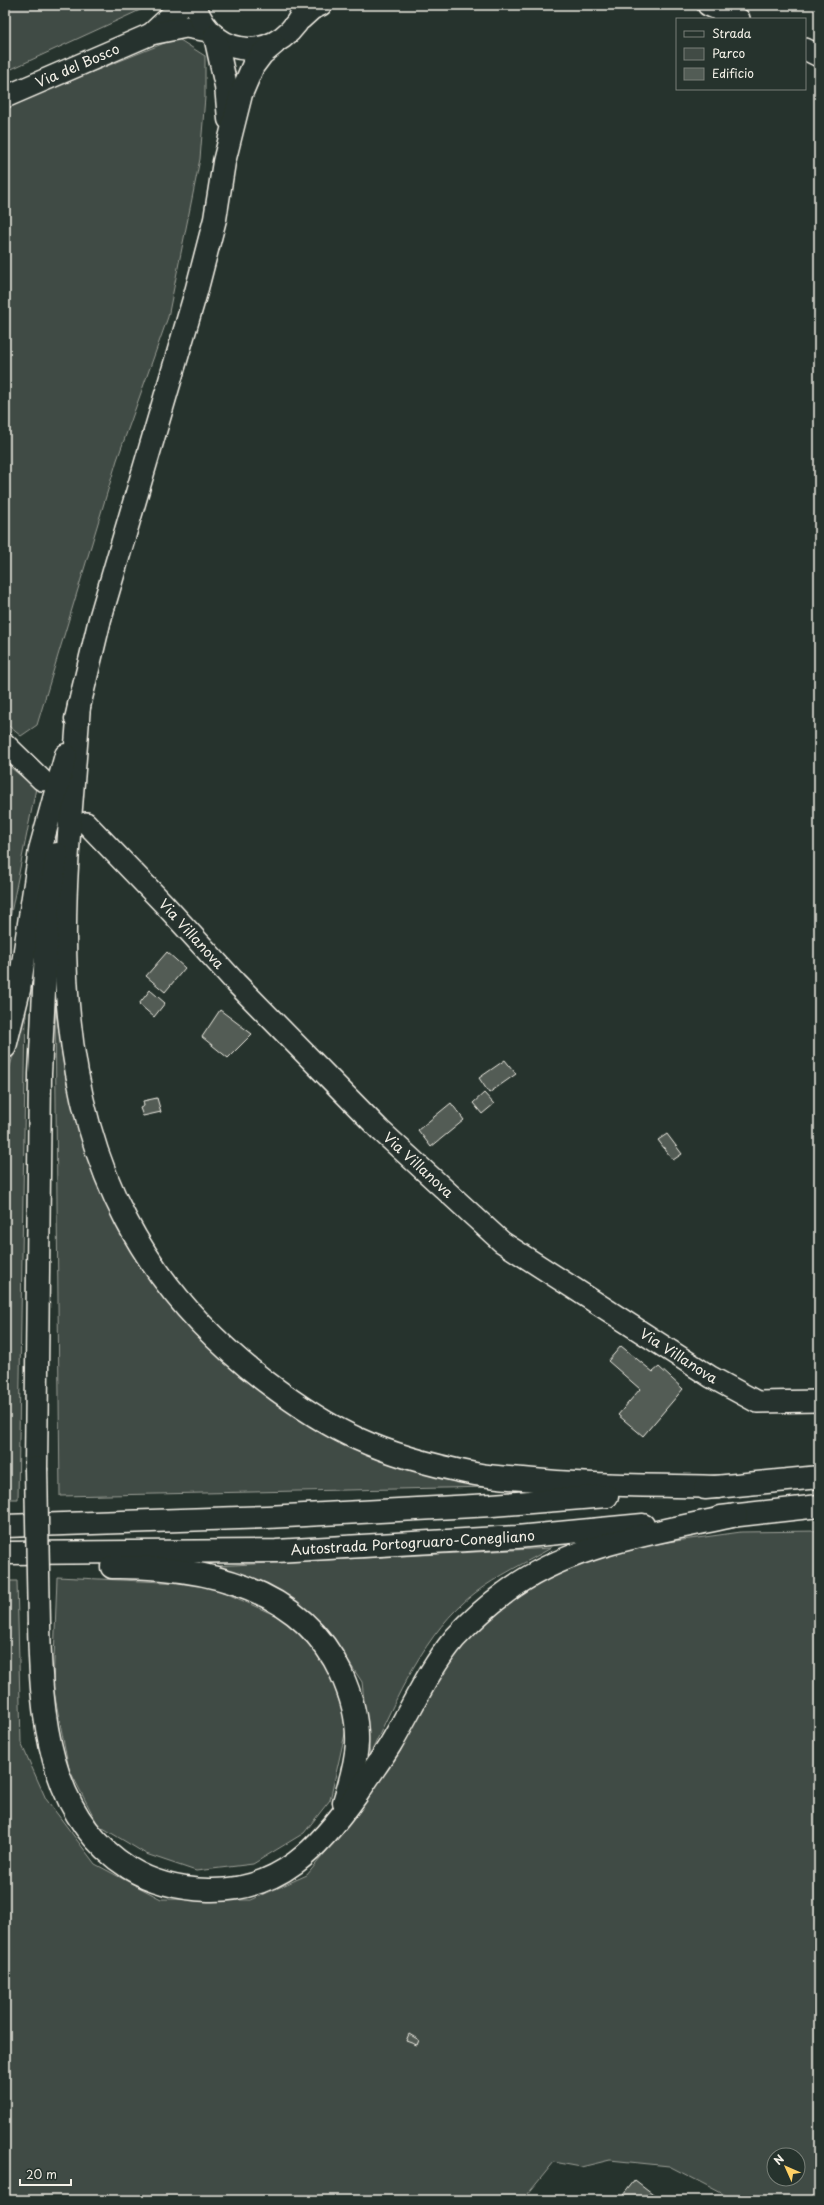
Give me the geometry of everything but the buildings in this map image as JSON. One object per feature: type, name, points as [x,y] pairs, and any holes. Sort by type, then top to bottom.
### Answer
[{"type":"main road","points":[[195,5],[199,18],[211,33],[223,42],[237,48],[256,49],[274,44]]},
{"type":"main road","points":[[5,1047],[18,990],[40,850],[80,705],[100,619],[211,234],[230,130],[241,94],[254,66],[262,54],[289,34],[304,12]]},
{"type":"main road","points":[[211,33],[226,86],[230,130]]},
{"type":"main road","points":[[80,705],[48,908],[40,1074],[36,1468],[40,1673],[45,1717],[54,1766],[70,1802],[86,1830],[112,1857],[138,1873],[162,1884],[194,1889],[227,1890],[257,1884],[291,1868],[317,1846],[340,1818],[390,1746],[423,1685],[454,1639],[505,1593],[528,1576],[564,1560],[607,1545],[736,1515]]},
{"type":"main road","points":[[80,705],[69,854],[65,960],[69,1017],[79,1087],[92,1140],[111,1191],[138,1244],[172,1290],[208,1333],[242,1364],[283,1395],[318,1419],[358,1439],[408,1458],[479,1475],[554,1482],[719,1486]]},
{"type":"main road","points":[[5,1526],[267,1517],[461,1507],[792,1481],[819,1477]]},
{"type":"main road","name":"Autostrada Portogruaro-Conegliano","points":[[5,1553],[276,1551],[517,1537],[812,1507]]},
{"type":"main road","points":[[5,1568],[131,1566],[175,1569],[209,1574],[245,1586],[282,1605],[303,1621],[324,1642],[348,1687],[356,1715],[357,1743],[352,1776],[340,1818]]},
{"type":"street","points":[[151,34],[182,5]]},
{"type":"street","points":[[304,12],[321,5]]},
{"type":"street","points":[[708,5],[736,18]]},
{"type":"street","points":[[151,34],[186,27],[211,33]]},
{"type":"street","name":"Via del Bosco","points":[[5,97],[151,34]]},
{"type":"street","points":[[806,50],[819,56]]},
{"type":"street","points":[[5,744],[42,780]]},
{"type":"street","name":"Via Villanova","points":[[86,823],[164,904],[236,983],[380,1130],[502,1242],[711,1377],[757,1402],[819,1401]]},
{"type":"green space","points":[[5,5],[151,5],[5,72]]},
{"type":"green space","points":[[177,38],[205,56],[205,97],[200,159],[168,317],[117,460],[37,725],[21,736],[5,723],[5,107]]},
{"type":"green space","points":[[5,763],[36,788],[5,943]]},
{"type":"green space","points":[[55,1005],[66,1080],[101,1189],[164,1299],[247,1378],[491,1487],[60,1496]]},
{"type":"green space","points":[[26,1012],[18,1499],[5,1499],[5,1083]]},
{"type":"green space","points":[[819,1531],[819,2200],[735,2200],[669,2166],[610,2160],[581,2167],[554,2162],[523,2200],[5,2200],[5,1581],[17,1581],[21,1743],[46,1799],[95,1864],[161,1899],[251,1900],[307,1875],[359,1811],[453,1655],[503,1600],[544,1575],[639,1546],[741,1532]]},
{"type":"green space","points":[[551,1548],[502,1575],[475,1593],[441,1626],[401,1689],[370,1755],[362,1682],[327,1629],[271,1586],[215,1566]]},
{"type":"green space","points":[[57,1577],[205,1584],[286,1620],[327,1664],[347,1725],[330,1800],[304,1833],[253,1864],[196,1871],[146,1854],[98,1825],[69,1769],[53,1687]]}]
